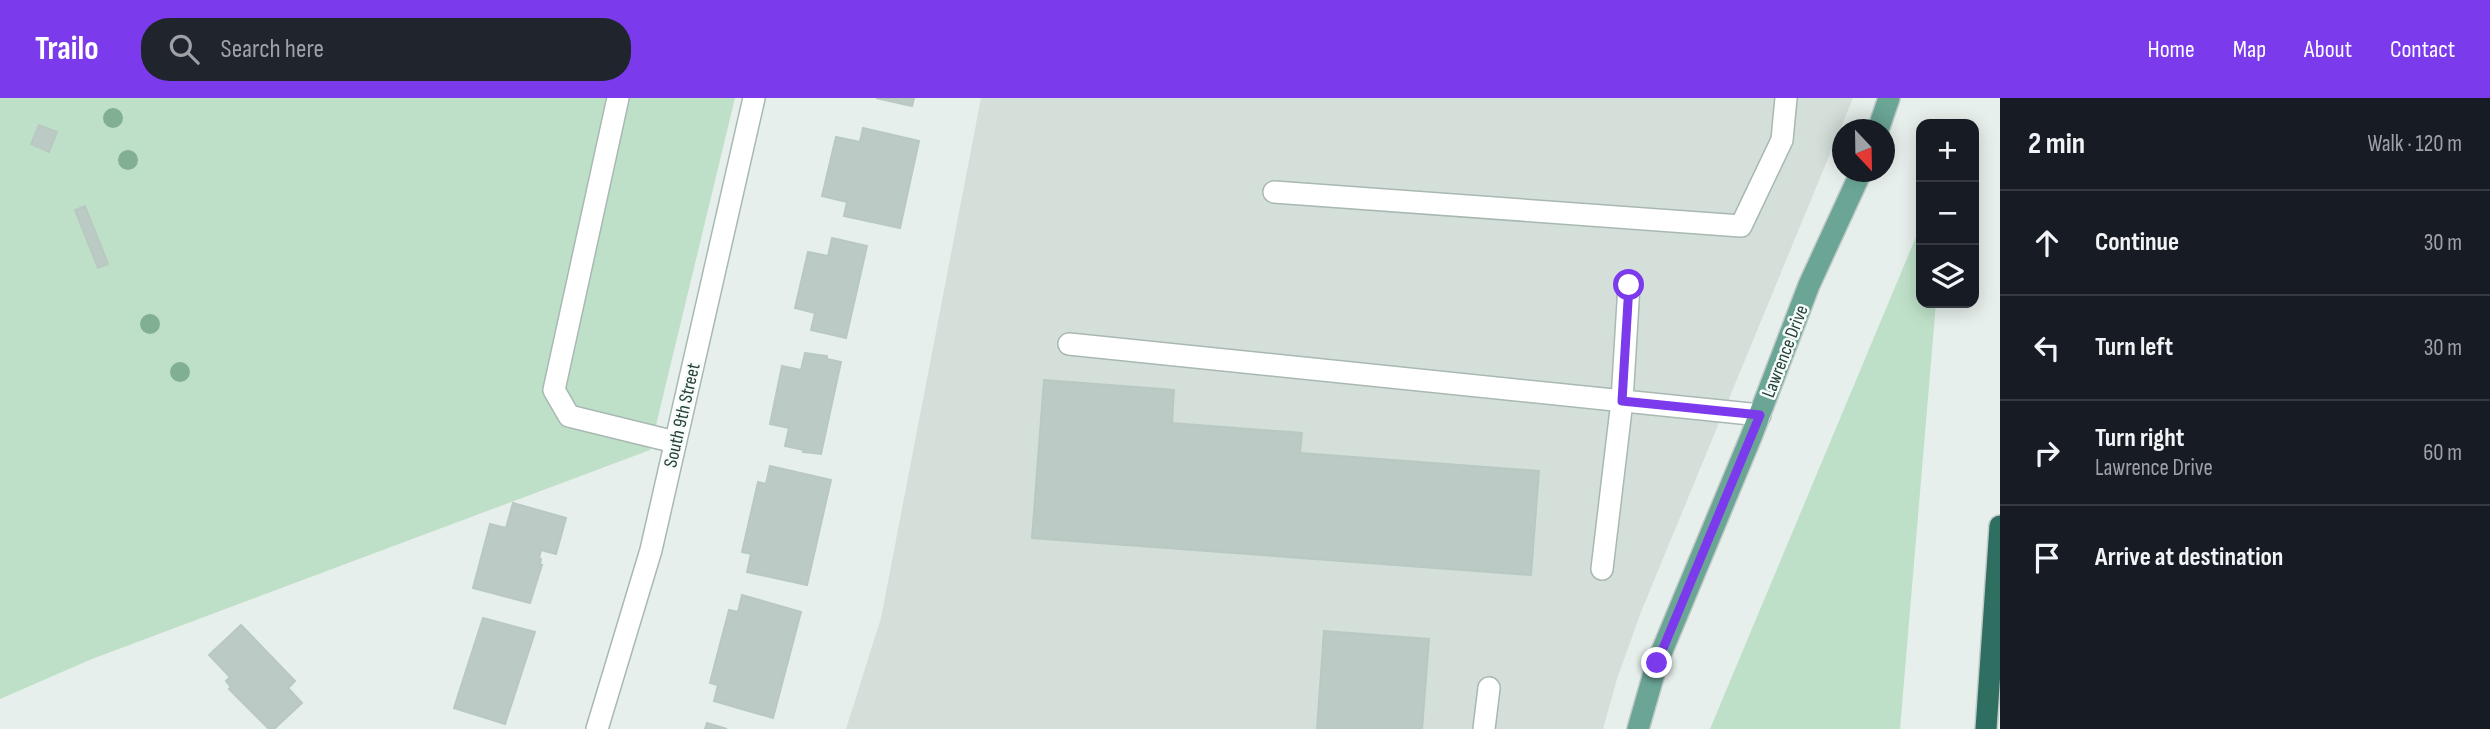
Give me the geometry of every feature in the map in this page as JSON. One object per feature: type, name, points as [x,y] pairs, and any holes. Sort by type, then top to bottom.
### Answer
[{"type":"highway","points":[[1986,729],[2000,526]]},
{"type":"main road","points":[[1882,119],[1889,98]]},
{"type":"main road","name":"Lawrence Drive","points":[[1638,729],[1657,663],[1760,415],[1809,285],[1856,182]]},
{"type":"street","points":[[618,98],[554,390],[569,416],[675,442]]},
{"type":"street","name":"South 9th Street","points":[[597,729],[651,550],[754,98]]},
{"type":"street","points":[[1274,192],[1741,226],[1782,140],[1786,98]]},
{"type":"street","points":[[1602,569],[1622,401],[1629,285]]},
{"type":"street","points":[[1069,344],[1760,415]]},
{"type":"street","points":[[1485,729],[1489,688]]},
{"type":"shaded area","points":[[981,98],[1853,98],[1844,119],[1832,119],[1832,149],[1641,612],[1617,679],[1603,729],[846,729],[881,618]]},
{"type":"green space","points":[[0,98],[735,98],[650,450],[92,659],[0,699]]},
{"type":"green space","points":[[1916,237],[1916,308],[1936,308],[1900,729],[1710,729]]},
{"type":"building","points":[[876,98],[914,98],[912,106]]},
{"type":"building","points":[[39,125],[57,132],[49,152],[31,144]]},
{"type":"building","points":[[863,128],[919,141],[900,228],[844,216],[847,202],[822,196],[836,137],[860,142]]},
{"type":"building","points":[[85,206],[108,264],[98,268],[75,210]]},
{"type":"building","points":[[832,238],[867,246],[846,338],[811,330],[815,313],[795,308],[808,252],[828,256]]},
{"type":"building","points":[[805,353],[827,356],[827,359],[841,362],[821,454],[785,446],[789,428],[770,424],[782,366],[801,370]]},
{"type":"building","points":[[1044,380],[1174,390],[1172,423],[1302,433],[1300,453],[1539,471],[1531,575],[1032,538]]},
{"type":"building","points":[[770,466],[831,480],[807,585],[747,572],[751,554],[742,552],[758,482],[766,484]]},
{"type":"building","points":[[513,503],[566,518],[556,554],[541,550],[539,558],[542,565],[530,603],[473,588],[490,524],[506,528]]},
{"type":"building","points":[[742,595],[801,612],[773,718],[714,701],[718,685],[710,683],[729,610],[738,612]]},
{"type":"building","points":[[483,618],[535,632],[505,724],[454,708]]},
{"type":"building","points":[[241,625],[295,681],[288,688],[302,703],[274,729],[269,729],[229,689],[231,687],[226,681],[230,677],[209,655]]},
{"type":"building","points":[[1324,631],[1429,639],[1422,729],[1317,729]]},
{"type":"building","points":[[707,723],[727,729],[705,729]]},
{"type":"route","points":[[1629,285],[1622,401],[1760,415],[1657,663]]}]
